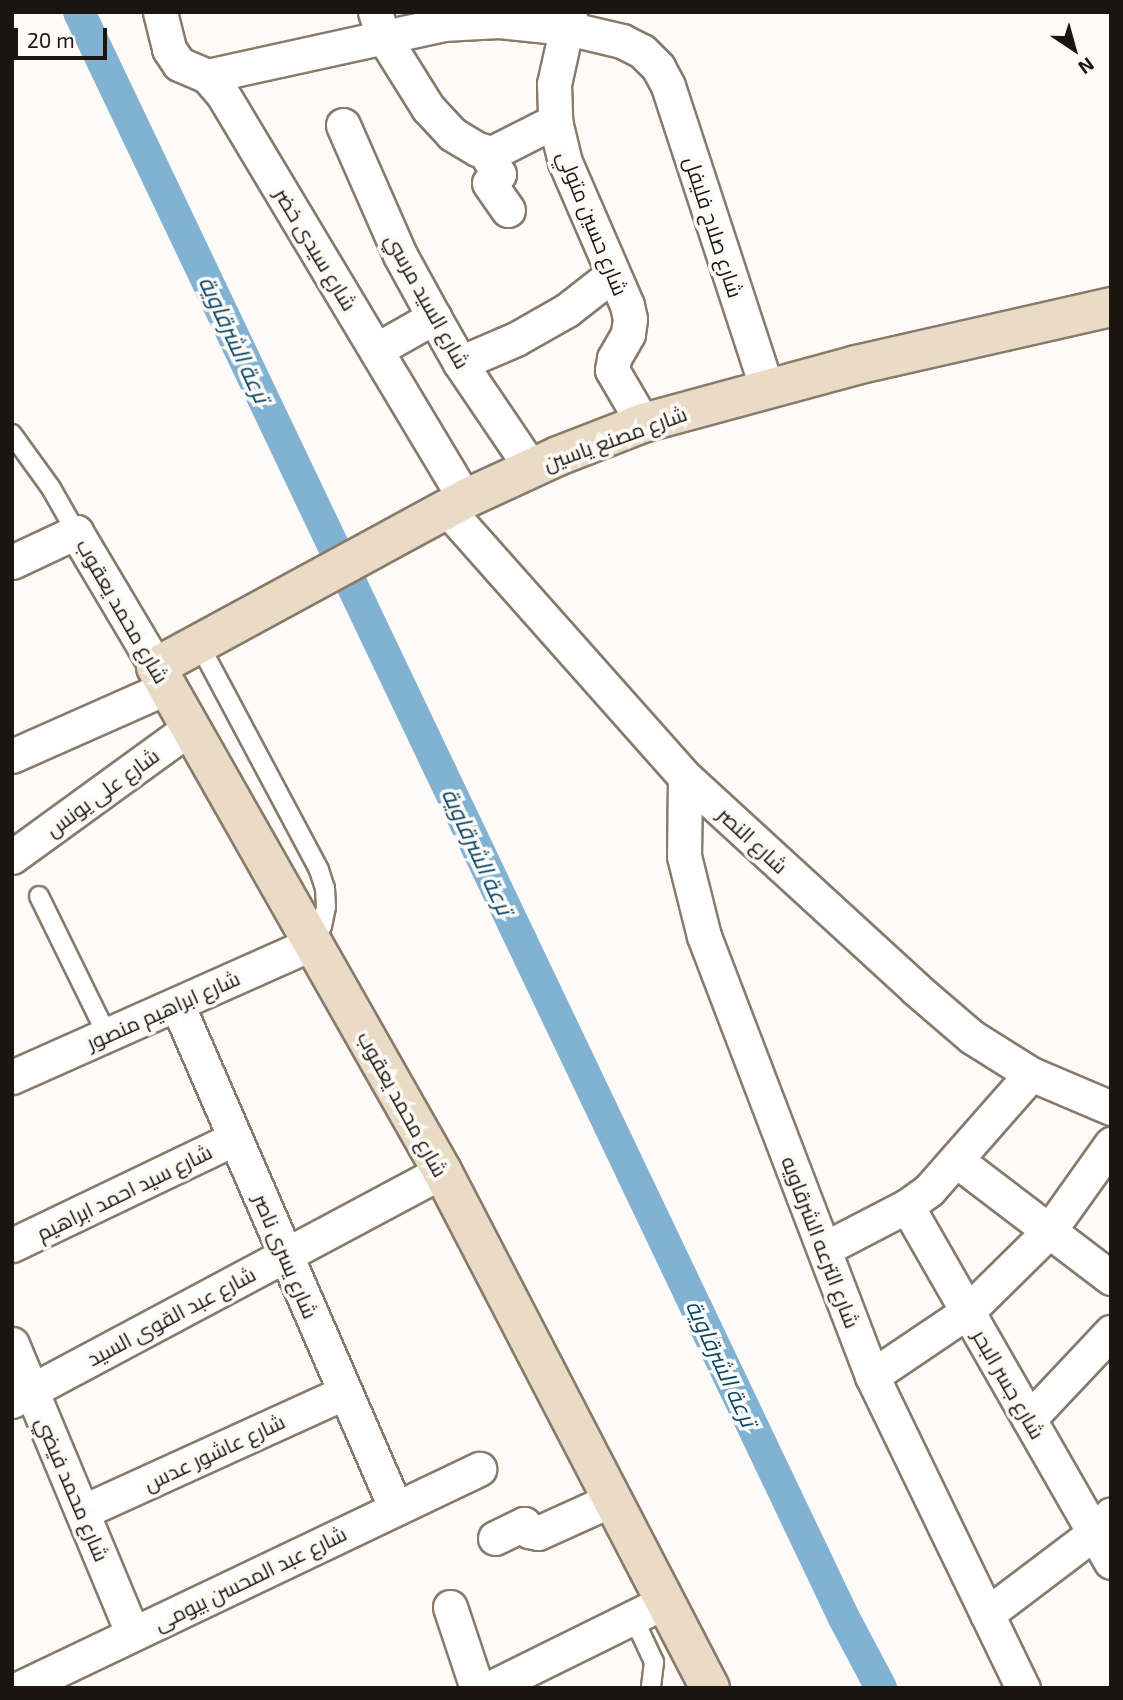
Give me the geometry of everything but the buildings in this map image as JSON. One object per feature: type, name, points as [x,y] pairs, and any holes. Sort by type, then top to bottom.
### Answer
[{"type":"main road","name":"شارع مصنع ياسين","points":[[162,677],[199,644],[456,504],[531,468],[643,423],[869,362],[1111,307]]},
{"type":"main road","name":"شارع محمد يعقوب","points":[[162,677],[442,1171],[611,1500],[648,1610],[710,1688]]},
{"type":"street","name":"شارع سيدى خضر","points":[[160,12],[169,49],[179,64],[207,76],[222,93],[376,350],[456,504]]},
{"type":"street","points":[[207,76],[379,24],[442,18],[568,20]]},
{"type":"street","name":"شارع صلاح فليفل","points":[[568,20],[642,51],[658,66],[668,86],[767,389]]},
{"type":"street","name":"شارع حسين متولي","points":[[568,20],[554,84],[555,121],[565,162],[630,320],[628,334],[614,358],[612,370],[643,423]]},
{"type":"street","points":[[379,24],[440,123],[452,134],[485,152],[499,174],[489,183],[509,210]]},
{"type":"street","points":[[485,152],[500,151],[555,121]]},
{"type":"street","name":"شارع السيد مرسي","points":[[342,125],[390,233],[434,317],[460,363],[531,468]]},
{"type":"street","points":[[460,363],[516,339],[557,316],[613,274]]},
{"type":"street","points":[[376,350],[434,317]]},
{"type":"street","name":"شارع النصر","points":[[456,504],[685,777],[972,1037],[1031,1074],[1111,1108]]},
{"type":"street","points":[[12,562],[76,532]]},
{"type":"street","name":"شارع محمد يعقوب","points":[[76,532],[162,677]]},
{"type":"street","points":[[12,756],[162,677]]},
{"type":"street","name":"شارع على يونس","points":[[12,857],[191,727]]},
{"type":"street","name":"شارع الترعه الشرقاويه","points":[[685,777],[684,856],[693,901],[872,1376],[1023,1688]]},
{"type":"street","name":"شارع ابراهيم منصور","points":[[12,1077],[313,943]]},
{"type":"street","name":"شارع يسرى ناصر","points":[[177,1004],[396,1508]]},
{"type":"street","points":[[824,1249],[907,1206],[929,1190],[1031,1074]]},
{"type":"street","name":"شارع سيد احمد ابراهيم","points":[[12,1245],[235,1138]]},
{"type":"street","points":[[872,1376],[967,1312],[1049,1231],[1111,1144]]},
{"type":"street","points":[[956,1160],[1111,1278]]},
{"type":"street","name":"شارع عبد القوى السيد","points":[[22,1396],[442,1171]]},
{"type":"street","name":"شارع جسر البحر","points":[[907,1206],[1029,1419],[1102,1523],[1111,1562]]},
{"type":"street","points":[[1029,1419],[1111,1332]]},
{"type":"street","name":"شارع محمد فيضي","points":[[12,1344],[22,1396],[82,1512],[133,1634]]},
{"type":"street","name":"شارع عاشور عدس","points":[[82,1512],[345,1392]]},
{"type":"street","name":"شارع عبد المحسن بيومى","points":[[20,1688],[479,1469]]},
{"type":"street","points":[[495,1538],[524,1524],[529,1531],[538,1534],[611,1500]]},
{"type":"street","points":[[987,1614],[1102,1523]]},
{"type":"street","points":[[450,1607],[477,1688]]},
{"type":"street","points":[[490,1688],[648,1610]]},
{"type":"lane","points":[[12,434],[51,488],[76,532]]},
{"type":"lane","points":[[199,644],[319,870],[325,888],[326,907],[322,926],[313,943]]},
{"type":"lane","points":[[39,896],[107,1035]]},
{"type":"lane","points":[[648,1610],[654,1662],[651,1688]]},
{"type":"waterway","name":"ترعة الشرقاوية","points":[[79,12],[844,1618],[881,1688]]}]
